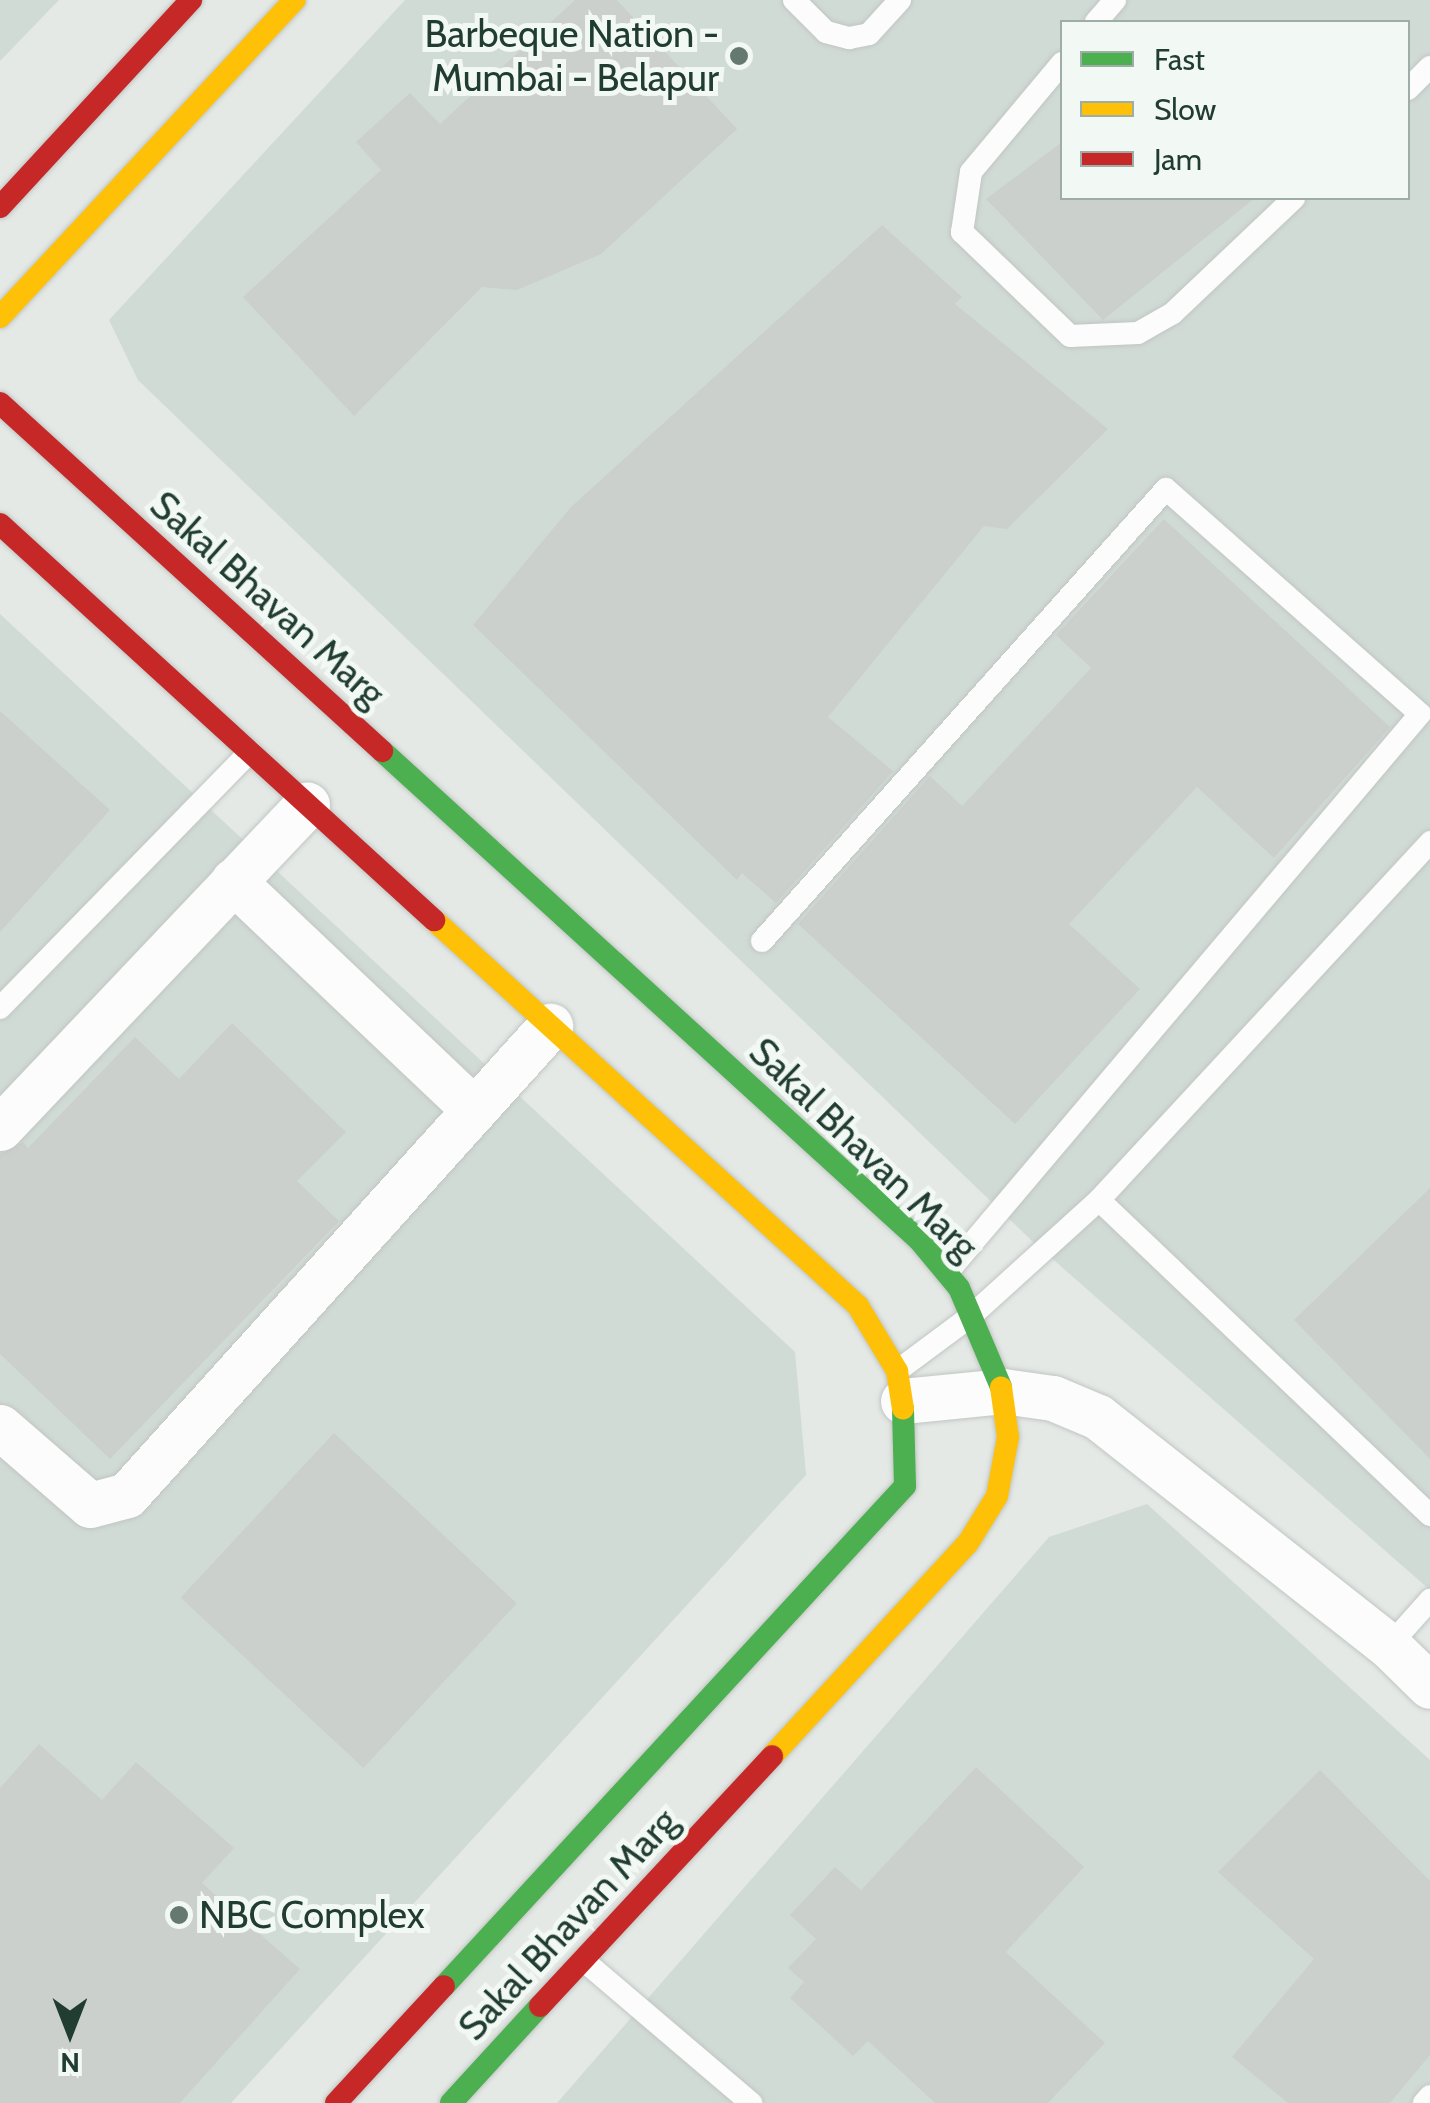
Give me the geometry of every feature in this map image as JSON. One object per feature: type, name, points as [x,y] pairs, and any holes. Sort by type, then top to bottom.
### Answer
[{"type":"main road","points":[[0,206],[191,0]]},
{"type":"main road","points":[[0,317],[295,0]]},
{"type":"main road","name":"Sakal Bhavan Marg","points":[[0,402],[904,1227],[947,1273],[972,1316],[1003,1391],[1008,1436],[997,1496],[968,1543],[450,2103]]},
{"type":"main road","name":"Sakal Bhavan Marg","points":[[0,524],[858,1306],[900,1386],[905,1486],[336,2103]]},
{"type":"street","points":[[0,1128],[307,804]]},
{"type":"street","points":[[233,882],[474,1110]]},
{"type":"street","points":[[0,1427],[90,1505],[126,1496],[550,1026]]},
{"type":"street","points":[[900,1386],[1003,1391],[1053,1398],[1098,1417],[1389,1646],[1430,1686]]},
{"type":"lane","points":[[794,0],[826,32],[849,38],[870,34],[900,0]]},
{"type":"lane","points":[[1098,20],[1115,0]]},
{"type":"lane","points":[[1060,65],[972,172],[962,232],[1070,336],[1138,333],[1173,313],[1292,200]]},
{"type":"lane","points":[[1410,87],[1430,68]]},
{"type":"lane","points":[[762,941],[1166,488],[1420,714],[947,1273]]},
{"type":"lane","points":[[0,1008],[250,752]]},
{"type":"lane","points":[[900,1386],[1099,1200],[1430,842]]},
{"type":"lane","points":[[1099,1200],[1430,1515]]},
{"type":"lane","points":[[1389,1646],[1430,1600]]},
{"type":"lane","points":[[583,1960],[751,2103]]},
{"type":"lane","points":[[1424,2103],[1430,2096]]},
{"type":"shaded area","points":[[0,0],[59,0],[0,61]]},
{"type":"shaded area","points":[[405,0],[1430,0],[1430,1590],[1032,1241],[138,380],[109,320]]},
{"type":"shaded area","points":[[0,614],[795,1352],[806,1475],[231,2103],[0,2103]]},
{"type":"shaded area","points":[[1147,1504],[1430,1760],[1430,2103],[557,2103],[1049,1537]]},
{"type":"building","points":[[575,0],[617,0],[737,129],[601,254],[517,290],[482,287],[354,416],[243,297],[381,170],[356,142],[410,93],[440,124]]},
{"type":"building","points":[[1060,144],[1060,200],[1253,200],[1103,320],[986,199]]},
{"type":"building","points":[[882,225],[962,297],[955,304],[1108,429],[1007,529],[984,526],[828,717],[893,771],[776,903],[742,873],[737,880],[473,625],[571,507]]},
{"type":"building","points":[[1164,519],[1390,727],[1274,858],[1197,787],[1069,924],[1140,989],[1015,1124],[798,924],[930,776],[962,806],[1091,668],[1056,635]]},
{"type":"building","points":[[0,711],[110,810],[0,932]]},
{"type":"building","points":[[232,1023],[346,1132],[297,1181],[339,1221],[110,1459],[0,1354],[0,1154],[23,1142],[28,1148],[135,1037],[179,1079]]},
{"type":"building","points":[[1430,1188],[1430,1459],[1294,1320]]},
{"type":"building","points":[[334,1433],[517,1603],[363,1768],[181,1598]]},
{"type":"building","name":"NBC Complex","points":[[39,1744],[102,1800],[136,1762],[234,1848],[202,1883],[300,1969],[180,2103],[0,2103],[0,1788]]},
{"type":"building","points":[[976,1767],[1084,1867],[1006,1952],[1105,2043],[1048,2103],[935,2103],[868,2041],[853,2056],[790,1998],[804,1982],[788,1968],[816,1939],[790,1915],[835,1867],[861,1890]]},
{"type":"building","points":[[1320,1770],[1430,1881],[1430,2055],[1390,2103],[1288,2103],[1232,2057],[1314,1959],[1218,1872]]},
{"type":"traffic: fast","points":[[382,751],[919,1240],[959,1288],[1001,1387]]},
{"type":"traffic: fast","points":[[444,1986],[905,1486],[903,1409]]},
{"type":"traffic: fast","points":[[451,2103],[540,2006]]},
{"type":"traffic: slow","points":[[0,317],[295,0]]},
{"type":"traffic: slow","points":[[434,920],[858,1306],[897,1371],[903,1409]]},
{"type":"traffic: slow","points":[[772,1756],[968,1543],[997,1496],[1008,1437],[1001,1387]]},
{"type":"traffic: jam","points":[[0,207],[191,0]]},
{"type":"traffic: jam","points":[[0,403],[382,751]]},
{"type":"traffic: jam","points":[[0,524],[434,920]]},
{"type":"traffic: jam","points":[[540,2006],[772,1756]]},
{"type":"traffic: jam","points":[[336,2103],[444,1986]]},
{"type":"place","name":"Barbeque Nation - Mumbai - Belapur","points":[[739,56]]},
{"type":"place","name":"NBC Complex","points":[[179,1915]]}]
